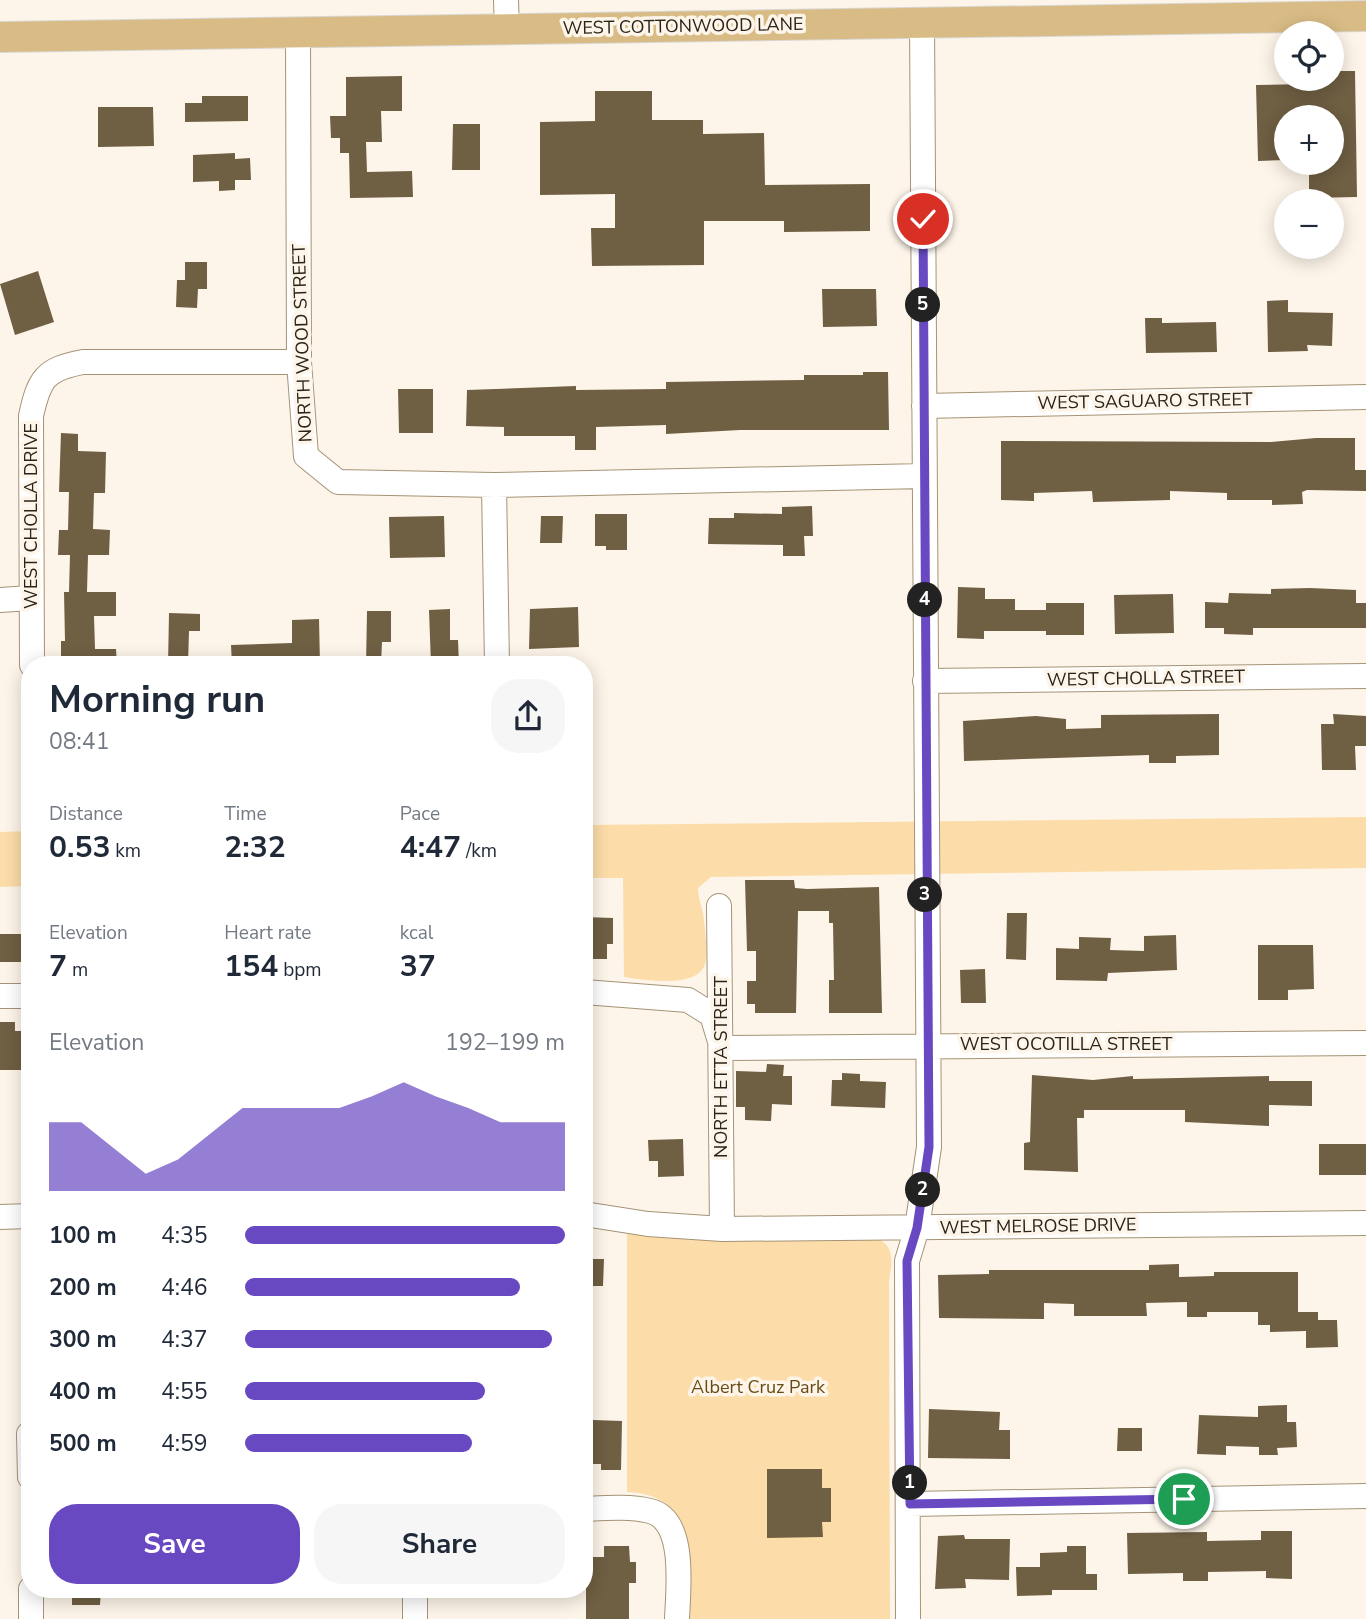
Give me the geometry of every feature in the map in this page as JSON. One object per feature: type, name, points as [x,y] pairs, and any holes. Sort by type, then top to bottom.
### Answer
[{"type":"main road","name":"WEST COTTONWOOD LANE","points":[[0,37],[1366,16]]},
{"type":"street","points":[[506,0],[507,30]]},
{"type":"street","points":[[908,1619],[910,1504],[907,1261],[917,1228],[929,1147],[926,1045],[922,21]]},
{"type":"street","name":"NORTH WOOD STREET","points":[[298,33],[299,362],[306,456],[338,482],[494,485]]},
{"type":"street","name":"WEST CHOLLA DRIVE","points":[[32,656],[31,416],[37,390],[45,377],[59,366],[83,362],[299,362]]},
{"type":"street","name":"WEST SAGUARO STREET","points":[[924,406],[1366,397]]},
{"type":"street","points":[[497,656],[494,485],[924,476]]},
{"type":"street","points":[[0,600],[30,598]]},
{"type":"street","name":"WEST CHOLLA STREET","points":[[925,681],[1366,676]]},
{"type":"street","name":"NORTH ETTA STREET","points":[[719,906],[722,1228]]},
{"type":"street","points":[[593,993],[688,1000],[712,1015],[722,1048]]},
{"type":"street","points":[[0,996],[21,996]]},
{"type":"street","name":"WEST OCOTILLA STREET","points":[[722,1048],[1366,1043]]},
{"type":"street","name":"WEST MELROSE DRIVE","points":[[593,1215],[648,1224],[722,1228],[1366,1223]]},
{"type":"street","points":[[0,1217],[21,1216]]},
{"type":"street","points":[[910,1504],[1366,1496]]},
{"type":"street","points":[[593,1508],[652,1511],[672,1527],[679,1565],[677,1619]]},
{"type":"street","points":[[31,1598],[31,1619]]},
{"type":"street","points":[[415,1598],[415,1619]]},
{"type":"green space","points":[[1366,817],[1366,868],[711,877],[698,888],[706,936],[705,964],[700,972],[681,980],[644,980],[624,977],[623,878],[593,878],[593,825]]},
{"type":"green space","points":[[21,831],[21,886],[0,887],[0,832]]},
{"type":"green space","name":"Albert Cruz Park","points":[[627,1224],[874,1237],[889,1249],[890,1619],[688,1619],[688,1556],[679,1519],[668,1506],[651,1496],[627,1492]]},
{"type":"building","points":[[1344,71],[1355,71],[1357,197],[1344,197],[1344,189],[1309,189],[1309,175],[1344,175],[1344,105],[1274,105],[1274,160],[1258,161],[1256,85],[1274,85],[1274,91],[1344,91]]},
{"type":"building","points":[[402,76],[402,111],[381,111],[382,142],[366,142],[367,172],[412,171],[413,197],[350,198],[349,153],[340,153],[340,138],[331,138],[330,116],[346,116],[346,77]]},
{"type":"building","points":[[595,91],[652,91],[652,120],[703,120],[703,134],[764,133],[765,185],[870,184],[870,231],[784,232],[784,221],[704,221],[704,265],[592,266],[591,228],[615,228],[615,194],[540,195],[540,122],[595,121]]},
{"type":"building","points":[[202,96],[248,96],[248,121],[185,122],[185,103],[202,103]]},
{"type":"building","points":[[98,107],[153,107],[154,146],[98,147]]},
{"type":"building","points":[[453,124],[480,124],[480,170],[452,170]]},
{"type":"building","points":[[235,153],[235,159],[250,158],[251,180],[235,180],[235,190],[219,191],[219,181],[193,182],[193,155]]},
{"type":"building","points":[[185,262],[207,262],[207,289],[198,289],[197,308],[176,307],[177,280],[185,280]]},
{"type":"building","points":[[38,271],[54,322],[15,335],[0,284]]},
{"type":"building","points":[[822,289],[876,289],[877,326],[823,327]]},
{"type":"building","points":[[1288,300],[1288,312],[1333,313],[1332,346],[1307,345],[1308,351],[1268,352],[1267,301]]},
{"type":"building","points":[[1145,318],[1162,318],[1162,323],[1216,322],[1217,352],[1146,353]]},
{"type":"building","points":[[863,372],[888,372],[889,430],[740,430],[666,434],[666,425],[596,427],[596,450],[575,450],[575,436],[504,436],[504,427],[466,426],[467,390],[576,386],[576,390],[666,389],[666,382],[804,380],[804,375],[863,375]]},
{"type":"building","points":[[398,389],[433,389],[433,433],[399,433]]},
{"type":"building","points":[[61,433],[78,434],[78,451],[106,452],[105,493],[94,493],[93,529],[110,530],[109,555],[88,555],[87,592],[116,592],[116,616],[94,616],[95,649],[116,649],[116,656],[61,656],[61,641],[65,641],[64,592],[69,592],[70,555],[58,555],[59,530],[68,530],[69,492],[59,492]]},
{"type":"building","points":[[1355,438],[1355,470],[1366,470],[1366,491],[1307,490],[1302,492],[1303,504],[1272,505],[1272,500],[1227,500],[1227,493],[1170,491],[1170,500],[1093,502],[1092,491],[1034,493],[1034,501],[1001,500],[1001,441],[1271,442]]},
{"type":"building","points":[[812,506],[813,536],[804,536],[805,556],[783,556],[783,545],[708,544],[709,518],[734,518],[734,513],[782,514],[782,507]]},
{"type":"building","points":[[595,514],[627,514],[627,550],[606,550],[606,546],[595,546]]},
{"type":"building","points":[[444,516],[445,557],[390,558],[389,517]]},
{"type":"building","points":[[541,516],[563,516],[562,543],[540,543]]},
{"type":"building","points":[[958,587],[985,588],[985,599],[1015,599],[1015,610],[1046,610],[1046,603],[1084,603],[1084,635],[1046,635],[1046,631],[984,631],[984,639],[957,638]]},
{"type":"building","points":[[1271,589],[1356,590],[1356,603],[1366,603],[1366,628],[1253,628],[1253,635],[1224,634],[1224,628],[1205,628],[1205,602],[1228,603],[1229,593],[1271,594]]},
{"type":"building","points":[[1173,594],[1174,633],[1115,634],[1114,595]]},
{"type":"building","points":[[578,607],[579,647],[529,649],[530,609]]},
{"type":"building","points":[[450,609],[450,640],[458,640],[459,656],[431,656],[429,610]]},
{"type":"building","points":[[367,611],[391,611],[391,642],[382,642],[381,656],[366,656]]},
{"type":"building","points":[[169,613],[200,614],[200,631],[189,631],[188,656],[168,656]]},
{"type":"building","points":[[319,619],[320,656],[232,656],[231,645],[292,643],[292,620]]},
{"type":"building","points":[[1219,714],[1219,755],[1176,756],[1176,763],[1149,763],[1149,755],[964,761],[963,721],[1036,716],[1066,719],[1066,729],[1101,728],[1101,715]]},
{"type":"building","points":[[1333,714],[1366,716],[1366,746],[1355,746],[1356,770],[1322,770],[1321,724],[1334,724]]},
{"type":"building","points":[[745,880],[794,880],[795,888],[807,889],[879,887],[882,1013],[829,1013],[829,980],[834,980],[833,923],[829,923],[829,911],[798,911],[796,1013],[755,1013],[755,1004],[747,1004],[747,981],[756,981],[756,951],[747,951]]},
{"type":"building","points":[[1007,913],[1027,913],[1026,960],[1006,959]]},
{"type":"building","points":[[593,917],[613,918],[613,944],[607,944],[607,959],[593,959]]},
{"type":"building","points":[[0,934],[21,934],[21,962],[0,962]]},
{"type":"building","points":[[1176,935],[1177,970],[1108,973],[1107,981],[1056,980],[1056,948],[1079,949],[1079,937],[1111,938],[1110,950],[1144,951],[1144,936]]},
{"type":"building","points":[[1258,945],[1313,945],[1314,989],[1288,990],[1288,1000],[1258,1000]]},
{"type":"building","points":[[985,969],[986,1003],[961,1003],[960,970]]},
{"type":"building","points":[[0,1022],[15,1022],[15,1031],[21,1031],[21,1070],[0,1070]]},
{"type":"building","points":[[767,1064],[784,1065],[783,1076],[792,1076],[792,1105],[772,1104],[771,1121],[745,1120],[745,1107],[736,1107],[736,1071],[766,1072]]},
{"type":"building","points":[[842,1073],[860,1074],[860,1081],[886,1082],[885,1108],[831,1106],[832,1080],[842,1080]]},
{"type":"building","points":[[1032,1075],[1093,1080],[1133,1076],[1133,1079],[1269,1076],[1269,1081],[1312,1081],[1312,1106],[1269,1105],[1269,1126],[1185,1122],[1185,1110],[1084,1110],[1084,1118],[1077,1118],[1078,1172],[1024,1170],[1024,1143],[1030,1142]]},
{"type":"building","points":[[683,1139],[684,1176],[658,1177],[658,1161],[649,1161],[648,1140]]},
{"type":"building","points":[[1319,1144],[1366,1144],[1366,1175],[1319,1175]]},
{"type":"building","points":[[593,1259],[604,1259],[603,1286],[593,1286]]},
{"type":"building","points":[[1179,1264],[1179,1277],[1214,1276],[1214,1272],[1298,1272],[1298,1312],[1318,1312],[1318,1320],[1337,1320],[1338,1347],[1306,1348],[1306,1331],[1270,1332],[1270,1325],[1258,1325],[1258,1312],[1207,1312],[1207,1317],[1187,1317],[1187,1302],[1146,1303],[1147,1316],[1074,1316],[1074,1304],[1044,1303],[1044,1319],[939,1318],[938,1275],[989,1274],[989,1270],[1149,1270],[1149,1265]]},
{"type":"building","points":[[1287,1405],[1287,1422],[1296,1422],[1297,1447],[1277,1448],[1278,1455],[1259,1455],[1259,1447],[1226,1446],[1226,1455],[1197,1454],[1199,1415],[1258,1417],[1258,1406]]},
{"type":"building","points":[[929,1409],[1000,1412],[999,1430],[1010,1430],[1010,1459],[928,1458]]},
{"type":"building","points":[[593,1420],[622,1421],[621,1470],[601,1470],[601,1464],[593,1464]]},
{"type":"building","points":[[1118,1428],[1142,1428],[1142,1451],[1117,1451]]},
{"type":"building","points":[[767,1469],[822,1469],[822,1488],[831,1488],[831,1522],[822,1522],[823,1537],[767,1538]]},
{"type":"building","points":[[1261,1531],[1292,1531],[1292,1579],[1266,1578],[1266,1571],[1208,1572],[1208,1581],[1183,1581],[1183,1573],[1128,1574],[1127,1533],[1207,1532],[1207,1541],[1261,1540]]},
{"type":"building","points":[[964,1535],[965,1539],[1010,1539],[1009,1580],[965,1579],[966,1588],[935,1589],[938,1536]]},
{"type":"building","points":[[604,1546],[629,1546],[630,1562],[636,1562],[636,1583],[629,1583],[629,1619],[586,1619],[586,1598],[593,1598],[593,1557],[604,1557]]},
{"type":"building","points":[[1067,1546],[1086,1546],[1086,1574],[1097,1574],[1097,1590],[1052,1590],[1052,1595],[1017,1596],[1016,1567],[1040,1567],[1040,1553],[1067,1552]]},
{"type":"building","points":[[72,1598],[100,1598],[100,1605],[72,1605]]},
{"type":"route","points":[[923,219],[926,1045],[929,1147],[917,1228],[907,1261],[910,1504],[1184,1499]]}]
